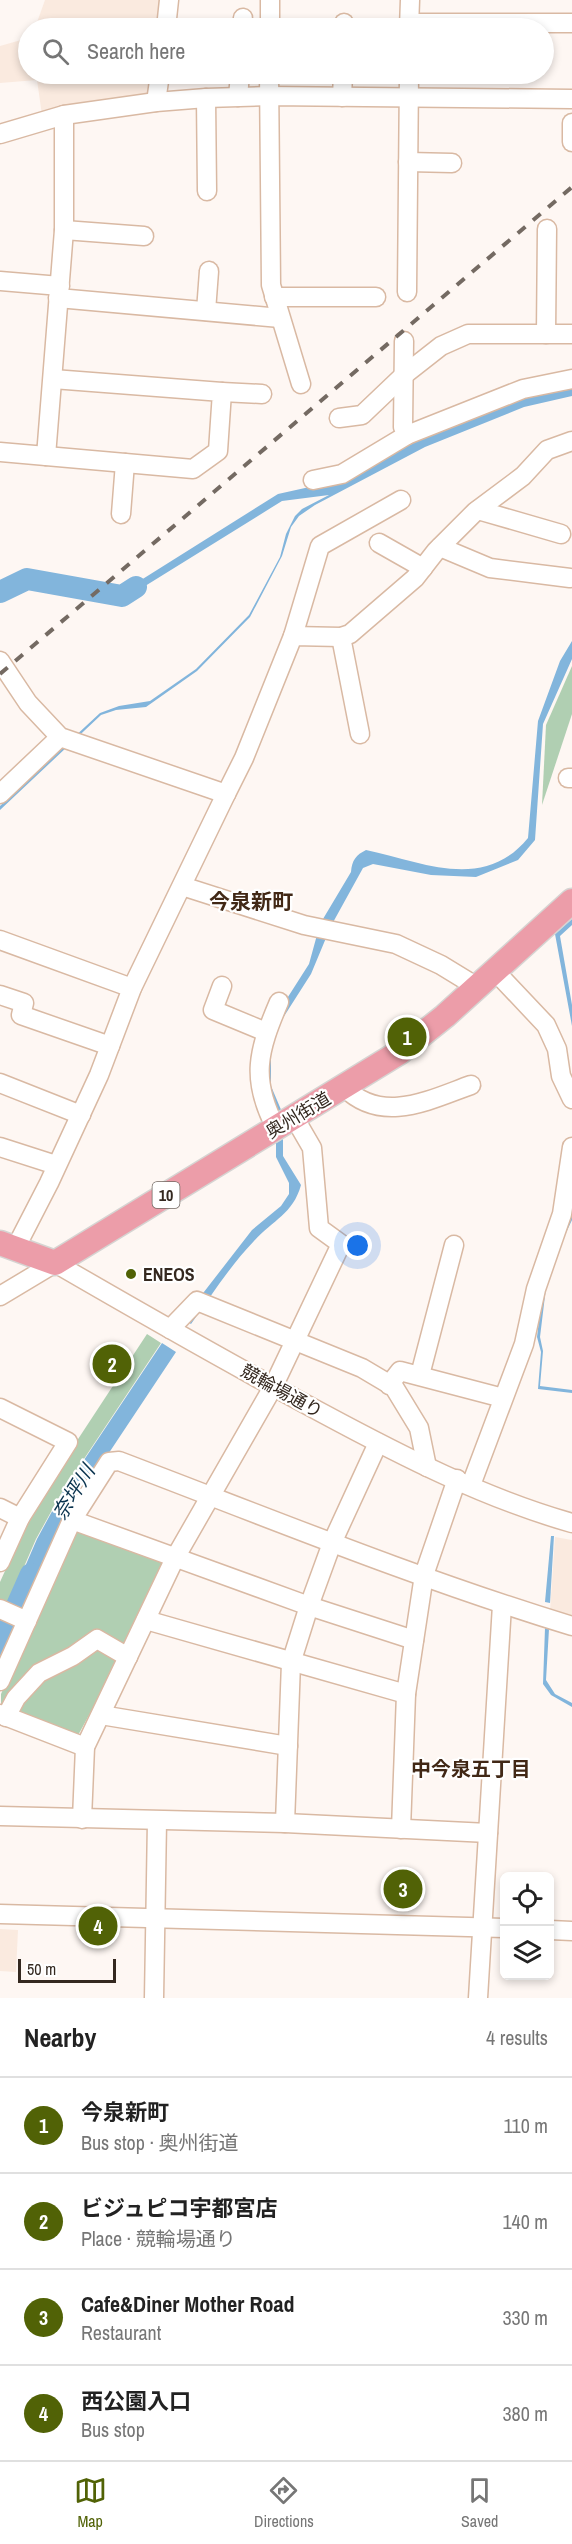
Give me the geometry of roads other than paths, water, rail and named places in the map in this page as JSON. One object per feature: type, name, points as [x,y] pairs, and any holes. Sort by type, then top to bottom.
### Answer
[{"type":"main road","name":"奥州街道","points":[[55,1263],[400,1052],[477,987],[572,901]]},
{"type":"main road","name":"競輪場通り","points":[[8,1246],[55,1263]]},
{"type":"street","points":[[167,18],[169,0]]},
{"type":"street","points":[[270,0],[270,18]]},
{"type":"street","points":[[410,0],[410,18]]},
{"type":"street","points":[[554,23],[572,23]]},
{"type":"street","points":[[156,102],[159,84]]},
{"type":"street","points":[[238,97],[239,84]]},
{"type":"street","points":[[269,84],[271,285],[301,384]]},
{"type":"street","points":[[342,97],[343,84]]},
{"type":"street","points":[[407,292],[409,84]]},
{"type":"street","points":[[0,134],[64,115],[156,102],[206,98],[269,96],[572,99]]},
{"type":"street","points":[[206,98],[207,191]]},
{"type":"street","points":[[46,456],[64,230],[64,115]]},
{"type":"street","points":[[572,123],[572,142]]},
{"type":"street","points":[[408,162],[452,163]]},
{"type":"street","points":[[546,334],[548,229]]},
{"type":"street","points":[[64,230],[144,236]]},
{"type":"street","points":[[206,311],[209,271]]},
{"type":"street","points":[[0,281],[59,292],[280,318]]},
{"type":"street","points":[[274,297],[376,297]]},
{"type":"street","points":[[339,418],[362,415],[404,375],[441,346],[468,334],[572,334]]},
{"type":"street","points":[[404,341],[403,427],[407,435]]},
{"type":"street","points":[[53,379],[262,394]]},
{"type":"street","points":[[313,480],[342,474],[407,435],[523,389],[572,379]]},
{"type":"street","points":[[0,452],[193,469],[218,451],[222,392]]},
{"type":"street","points":[[293,636],[341,637],[350,634],[385,606],[478,510],[523,476],[547,450],[572,441]]},
{"type":"street","points":[[121,514],[124,463]]},
{"type":"street","points":[[8,1246],[56,1165],[81,1115],[132,988],[244,758],[293,636],[320,546],[400,500]]},
{"type":"street","points":[[478,510],[561,534]]},
{"type":"street","points":[[379,543],[423,568]]},
{"type":"street","points":[[440,548],[490,568],[570,578]]},
{"type":"street","points":[[341,637],[360,734]]},
{"type":"street","points":[[0,661],[28,703],[60,737],[226,794]]},
{"type":"street","points":[[0,794],[60,737]]},
{"type":"street","points":[[182,885],[303,925],[396,944],[441,965],[477,987]]},
{"type":"street","points":[[0,940],[132,988]]},
{"type":"street","points":[[495,971],[546,1025],[557,1049],[561,1076],[572,1099]]},
{"type":"street","points":[[222,986],[213,1010],[266,1032]]},
{"type":"street","points":[[0,995],[24,1003],[21,1015],[110,1046]]},
{"type":"street","points":[[82,1819],[85,1747],[175,1558],[273,1387],[341,1244],[319,1228],[312,1148],[285,1123],[268,1112],[260,1081],[258,1066],[266,1032],[279,1002]]},
{"type":"street","points":[[0,1083],[81,1115]]},
{"type":"street","points":[[344,1087],[351,1094],[369,1104],[403,1108],[471,1085]]},
{"type":"street","points":[[0,1147],[56,1165]]},
{"type":"street","points":[[401,1829],[406,1694],[424,1575],[503,1398],[524,1344],[536,1289],[562,1214],[572,1147]]},
{"type":"street","points":[[420,1375],[454,1245]]},
{"type":"street","name":"奥州街道","points":[[0,1296],[55,1263]]},
{"type":"street","name":"競輪場通り","points":[[55,1263],[273,1387],[378,1443],[427,1467],[572,1523]]},
{"type":"street","points":[[170,1329],[197,1301],[362,1368],[394,1388],[419,1428],[427,1467]]},
{"type":"street","points":[[389,1385],[400,1371],[503,1398]]},
{"type":"street","points":[[0,1408],[68,1442],[20,1518],[0,1562]]},
{"type":"street","points":[[285,1823],[291,1663],[332,1543],[378,1443]]},
{"type":"street","points":[[0,1681],[72,1520],[109,1462],[119,1461],[502,1605],[572,1626]]},
{"type":"street","points":[[0,1508],[20,1518]]},
{"type":"street","points":[[72,1520],[309,1606],[414,1640]]},
{"type":"street","points":[[478,1998],[502,1605]]},
{"type":"street","points":[[0,1609],[27,1620]]},
{"type":"street","points":[[146,1620],[406,1694]]},
{"type":"street","points":[[85,1747],[3,1715],[39,1673],[74,1656],[97,1639],[128,1657]]},
{"type":"street","points":[[101,1715],[288,1746]]},
{"type":"street","points":[[0,1816],[285,1823],[488,1833]]},
{"type":"street","points":[[154,1998],[157,1821]]},
{"type":"street","points":[[0,1914],[500,1928]]},
{"type":"street","points":[[554,1930],[572,1931]]},
{"type":"water","points":[[572,384],[572,396],[524,407],[425,447],[315,505],[299,516],[291,527],[282,556],[250,617],[197,671],[146,707],[116,710],[101,715],[0,810],[0,806],[100,713],[119,706],[150,701],[196,669],[249,615],[280,557],[286,534],[295,516],[302,509],[329,495],[282,501],[129,596],[121,599],[106,596],[113,591],[122,592],[278,494],[332,482],[420,437],[543,390]]},
{"type":"water","points":[[27,576],[64,579],[80,584],[75,590],[28,584],[0,597],[0,588]]},
{"type":"water","points":[[572,641],[572,659],[543,724],[535,840],[518,860],[476,877],[431,875],[373,864],[363,868],[331,926],[311,974],[281,1021],[271,1050],[271,1086],[282,1112],[276,1116],[262,1073],[279,1011],[309,964],[320,924],[351,872],[355,858],[366,850],[430,866],[472,869],[492,864],[511,855],[528,838],[538,721],[560,661]]},
{"type":"water","points":[[572,919],[572,925],[560,936],[572,1005],[572,1026],[555,934]]},
{"type":"water","points":[[283,1139],[283,1156],[301,1185],[297,1195],[288,1210],[245,1251],[191,1324],[183,1319],[252,1230],[281,1206],[289,1194],[289,1183],[276,1157],[276,1143]]},
{"type":"water","points":[[572,1178],[572,1220],[548,1271],[540,1337],[543,1351],[540,1386],[572,1390],[572,1393],[538,1389],[541,1352],[537,1337],[545,1270]]},
{"type":"water","points":[[162,1343],[176,1352],[75,1504],[27,1605],[11,1599],[37,1539],[62,1493]]},
{"type":"water","points":[[551,1536],[554,1536],[550,1603],[545,1602]]},
{"type":"water","points":[[2,1622],[16,1629],[0,1666],[0,1626]]},
{"type":"water","points":[[545,1628],[549,1629],[546,1680],[555,1694],[572,1703],[572,1707],[551,1695],[543,1684]]},
{"type":"waterway","points":[[0,592],[27,579],[122,596],[136,587]]},
{"type":"waterway","name":"奈坪川","points":[[0,1644],[31,1574]]},
{"type":"railway","points":[[0,674],[572,187]]},
{"type":"place","name":"今泉新町","points":[[407,1037]]},
{"type":"place","name":"ENEOS","points":[[131,1274]]},
{"type":"place","name":"ビジュピコ宇都宮店","points":[[112,1364]]},
{"type":"place","name":"Cafe&Diner Mother Road","points":[[403,1889]]},
{"type":"place","name":"西公園入口","points":[[98,1926]]},
{"type":"district","name":"今泉新町","points":[[251,901]]},
{"type":"district","name":"中今泉五丁目","points":[[471,1768]]}]
